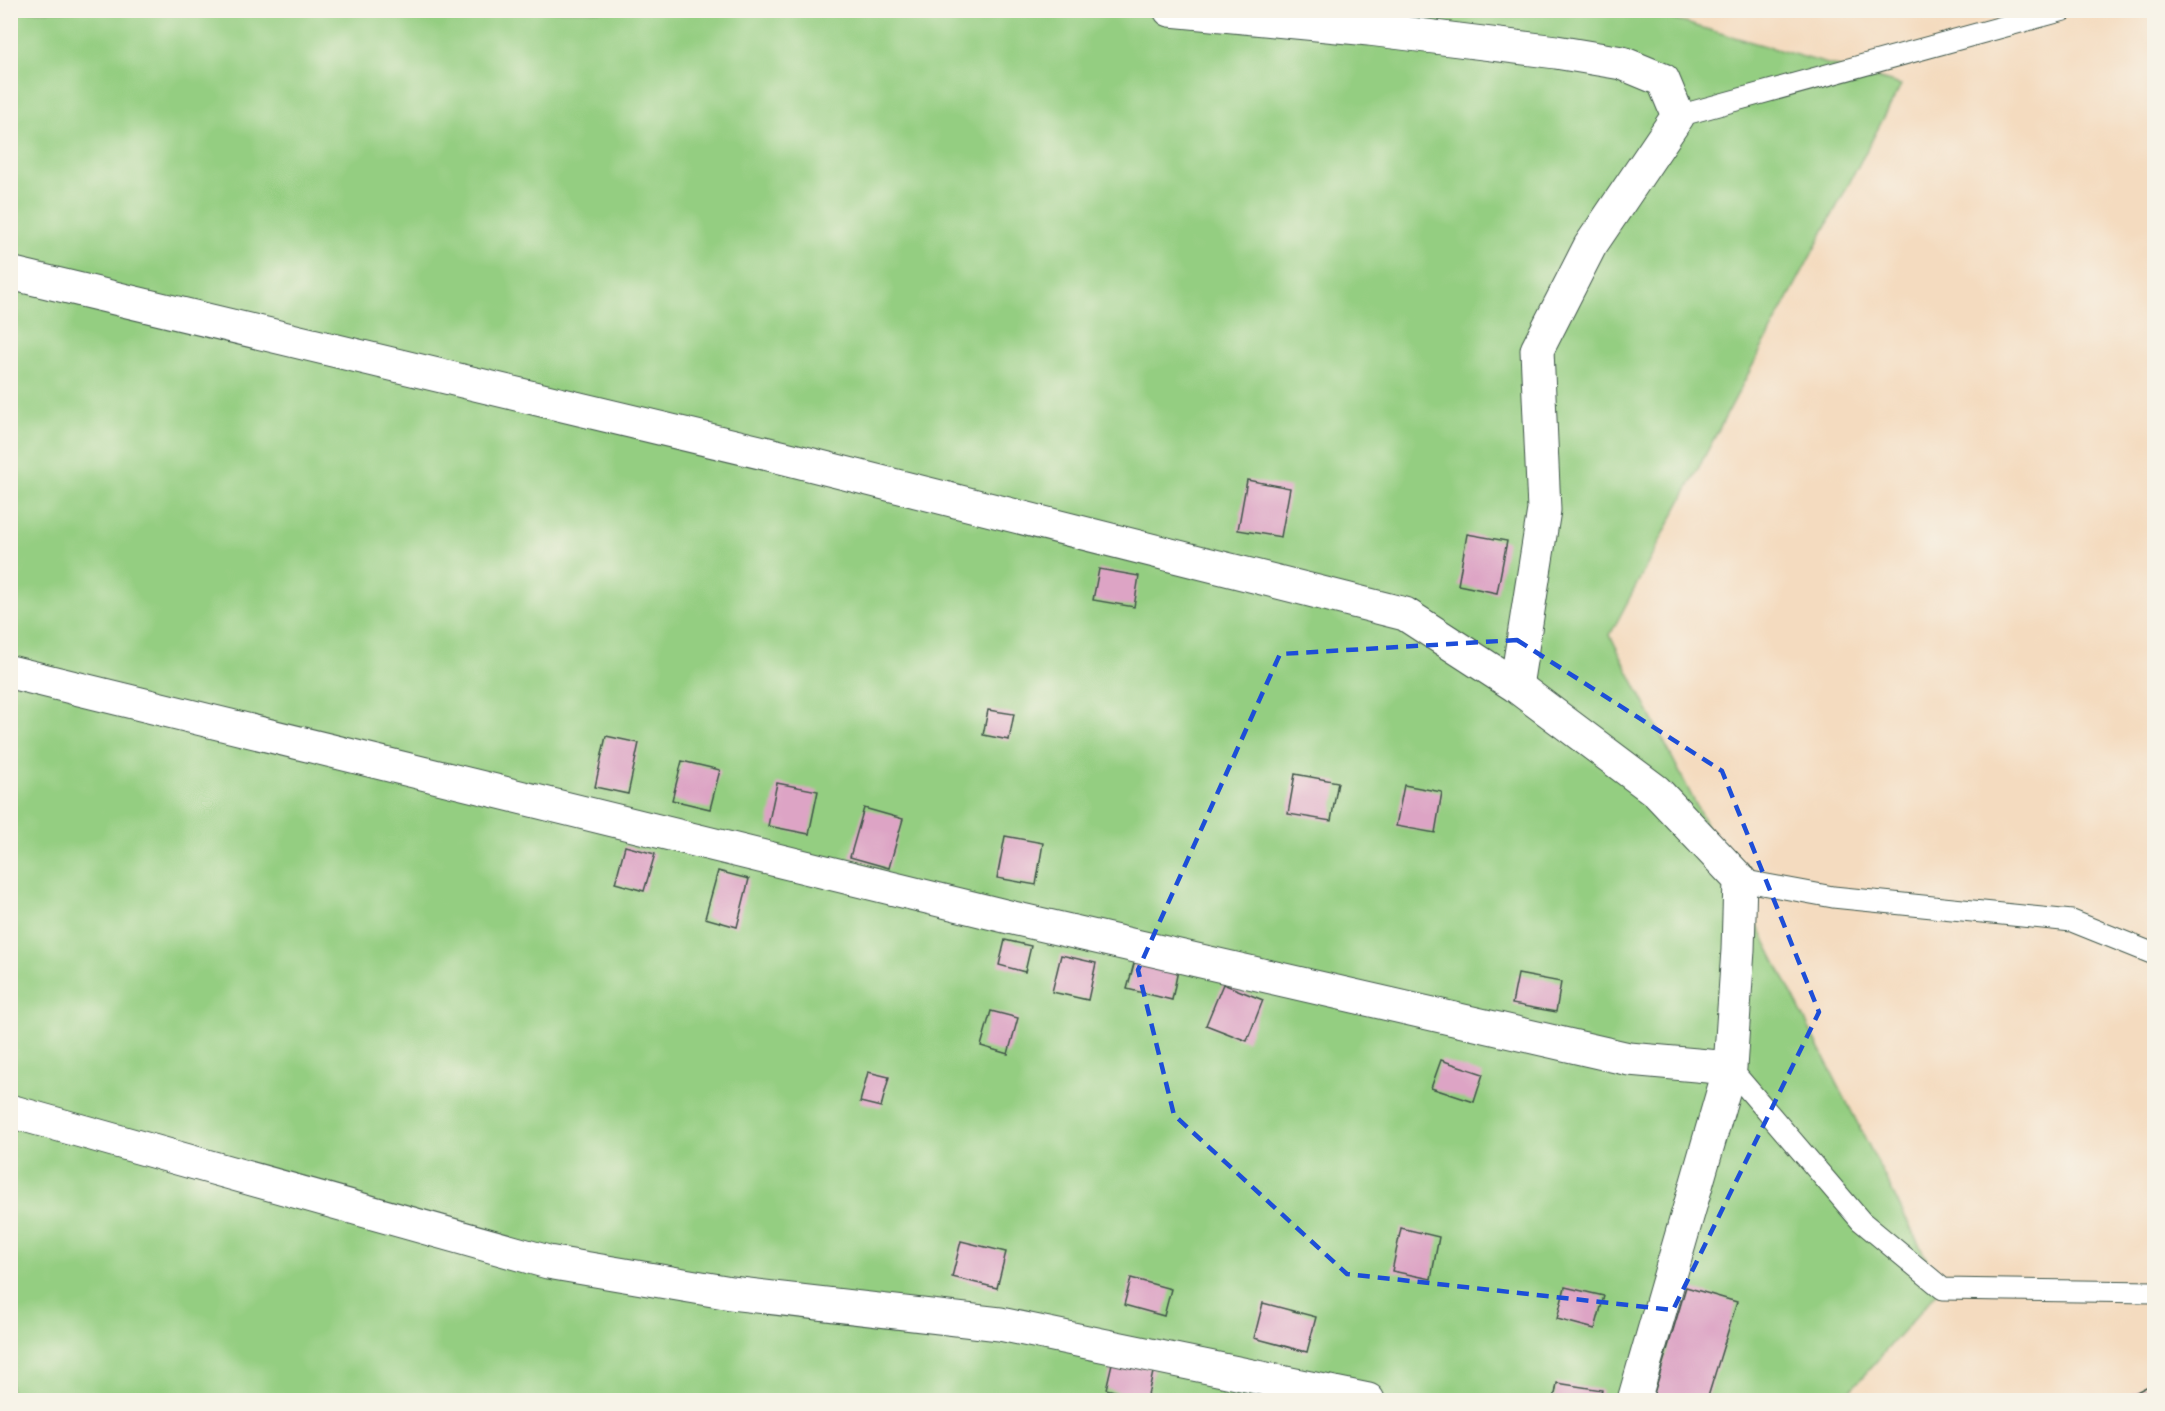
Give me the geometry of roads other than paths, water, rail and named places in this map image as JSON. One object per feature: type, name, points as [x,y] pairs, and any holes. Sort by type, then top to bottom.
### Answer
[{"type":"street","points":[[1170,10],[1369,29],[1622,63],[1663,80],[1678,116],[1590,246],[1537,350],[1544,510],[1516,686]]},
{"type":"street","points":[[10,273],[785,458],[1405,614],[1516,686],[1656,792],[1740,880],[1730,1068],[1634,1401]]},
{"type":"street","points":[[10,672],[1024,921],[1629,1059],[1730,1068]]},
{"type":"street","points":[[10,1111],[548,1262],[731,1293],[1000,1323],[1368,1401]]},
{"type":"lane","points":[[1678,116],[2064,10]]},
{"type":"lane","points":[[1740,880],[1833,897],[2072,921],[2154,954]]},
{"type":"lane","points":[[1730,1068],[1862,1221],[1943,1289],[2154,1292]]}]
